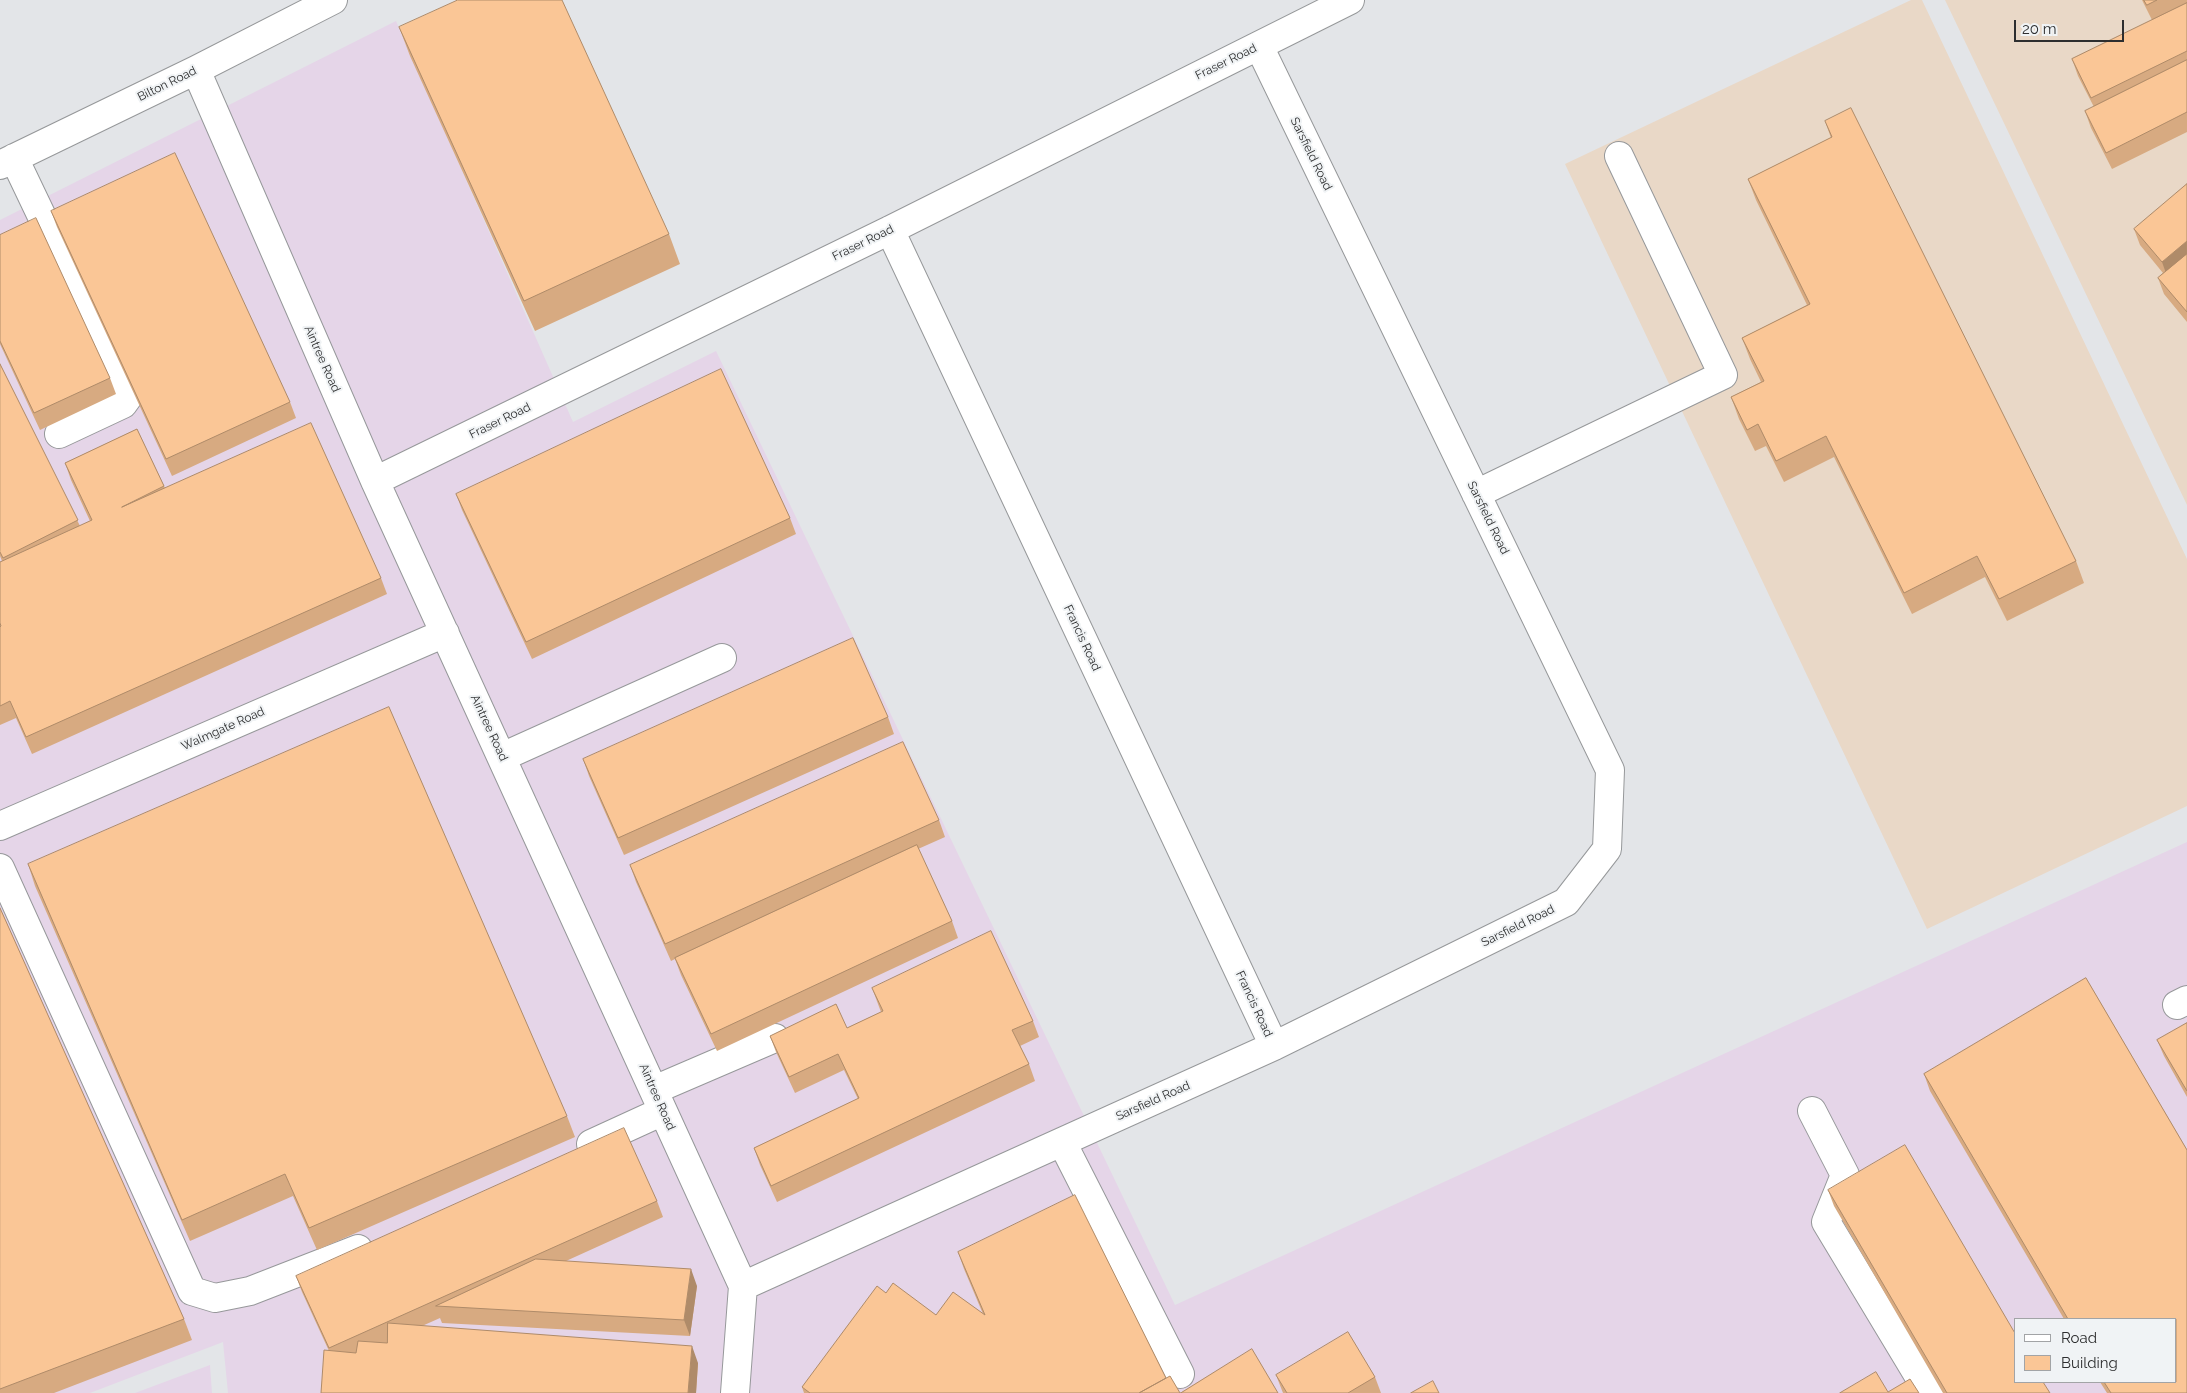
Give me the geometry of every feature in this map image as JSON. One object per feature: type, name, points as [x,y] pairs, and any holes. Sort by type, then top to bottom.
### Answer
[{"type":"street","name":"Bilton Road","points":[[7,161],[196,70],[287,10],[333,0]]},
{"type":"street","name":"Fraser Road","points":[[375,482],[890,230],[1350,0]]},
{"type":"street","name":"Sarsfield Road","points":[[743,1286],[1274,1046],[1566,902],[1607,849],[1610,770],[1259,46]]},
{"type":"street","name":"Aintree Road","points":[[196,70],[375,482],[743,1286],[735,1393]]},
{"type":"street","points":[[1476,494],[1723,375],[1619,156]]},
{"type":"street","points":[[7,161],[128,397],[123,404],[59,434]]},
{"type":"street","name":"Francis Road","points":[[890,230],[1274,1046]]},
{"type":"street","name":"Walmgate Road","points":[[0,826],[445,632]]},
{"type":"street","points":[[502,757],[722,658]]},
{"type":"street","points":[[0,868],[192,1291],[215,1298],[250,1292],[384,1237]]},
{"type":"street","points":[[564,1156],[658,1101],[776,1038]]},
{"type":"street","points":[[1812,1111],[1845,1175],[1826,1222],[1929,1393]]},
{"type":"street","points":[[1062,1142],[1180,1374]]},
{"type":"shaded area","points":[[1911,0],[1922,0],[2187,559],[2187,806],[1927,929],[1565,164]]},
{"type":"shaded area","points":[[1945,0],[2187,0],[2187,505]]},
{"type":"shaded area","points":[[396,21],[573,422],[716,351],[1175,1305],[2187,842],[2187,1393],[228,1393],[223,1342],[90,1393],[0,1393],[0,220]]},
{"type":"shaded area","points":[[210,1365],[212,1393],[135,1393]]},
{"type":"building","points":[[458,0],[562,0],[669,234],[524,301],[399,27]]},
{"type":"building","points":[[2144,0],[2157,0],[2147,5]]},
{"type":"building","points":[[2187,3],[2187,51],[2091,98],[2072,59]]},
{"type":"building","points":[[2187,60],[2187,112],[2106,153],[2085,111]]},
{"type":"building","points":[[1851,108],[2076,561],[1999,599],[1977,556],[1904,593],[1826,436],[1776,461],[1758,424],[1747,430],[1731,397],[1764,381],[1742,338],[1810,304],[1748,179],[1832,137],[1825,121]]},
{"type":"building","points":[[175,153],[290,402],[166,459],[51,211]]},
{"type":"building","points":[[2187,184],[2187,241],[2162,262],[2134,229]]},
{"type":"building","points":[[36,218],[110,378],[34,413],[0,341],[0,235]]},
{"type":"building","points":[[2187,254],[2187,312],[2158,278]]},
{"type":"building","points":[[0,364],[78,520],[3,558],[0,552]]},
{"type":"building","points":[[721,369],[790,518],[526,642],[456,494]]},
{"type":"building","points":[[311,423],[381,578],[26,737],[10,701],[0,706],[0,562],[92,520],[65,463],[137,429],[164,486],[122,507]]},
{"type":"building","points":[[853,638],[888,717],[618,838],[583,759]]},
{"type":"building","points":[[389,707],[567,1116],[309,1228],[285,1174],[182,1220],[28,864]]},
{"type":"building","points":[[903,742],[939,820],[665,944],[630,865]]},
{"type":"building","points":[[917,845],[952,921],[711,1034],[675,958]]},
{"type":"building","points":[[0,908],[184,1319],[0,1389]]},
{"type":"building","points":[[991,931],[1033,1021],[1012,1030],[1029,1064],[771,1186],[754,1148],[859,1098],[838,1054],[789,1077],[770,1036],[836,1004],[847,1028],[883,1011],[872,988]]},
{"type":"building","points":[[2086,978],[2187,1150],[2187,1393],[2111,1393],[2105,1383],[2177,1383],[2177,1318],[2067,1318],[1924,1074]]},
{"type":"building","points":[[2187,1023],[2187,1091],[2157,1040]]},
{"type":"building","points":[[624,1128],[657,1201],[329,1348],[296,1276]]},
{"type":"building","points":[[1905,1145],[2014,1332],[2014,1383],[2044,1383],[2050,1393],[1947,1393],[1828,1190]]},
{"type":"building","points":[[1075,1195],[1166,1378],[1139,1393],[810,1393],[802,1387],[877,1286],[886,1293],[893,1283],[936,1315],[953,1292],[985,1315],[958,1252]]},
{"type":"building","points":[[536,1259],[691,1269],[684,1320],[436,1306]]},
{"type":"building","points":[[388,1323],[692,1346],[688,1393],[321,1393],[324,1350],[356,1353],[358,1341],[387,1343]]},
{"type":"building","points":[[1348,1332],[1375,1377],[1348,1393],[1287,1393],[1276,1375]]},
{"type":"building","points":[[1252,1349],[1278,1393],[1180,1393]]},
{"type":"building","points":[[1876,1372],[1888,1392],[1910,1379],[1919,1393],[1840,1393]]},
{"type":"building","points":[[1170,1376],[1180,1393],[1139,1393]]},
{"type":"building","points":[[1433,1381],[1439,1393],[1411,1393]]}]
